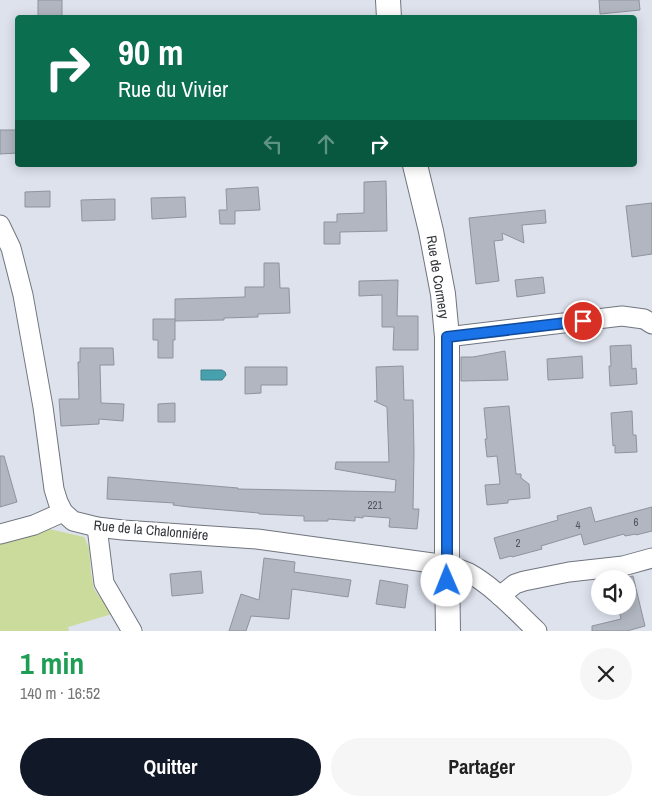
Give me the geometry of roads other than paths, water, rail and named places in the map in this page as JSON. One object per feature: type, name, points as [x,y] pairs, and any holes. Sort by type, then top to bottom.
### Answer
[{"type":"main road","points":[[388,0],[389,15]]},
{"type":"main road","name":"Rue de Cormery","points":[[415,167],[431,231],[443,294],[447,337],[448,631]]},
{"type":"street","points":[[0,225],[11,248],[8,267],[23,295],[43,408],[54,489],[63,512],[34,525],[0,534]]},
{"type":"street","points":[[447,337],[622,316],[644,319],[652,324]]},
{"type":"street","name":"Rue de la Chalonniére","points":[[63,512],[73,521],[97,527],[257,539],[447,565],[473,576],[500,596],[537,631]]},
{"type":"street","points":[[97,527],[104,583],[132,631]]},
{"type":"street","points":[[500,596],[515,584],[524,581],[569,572],[623,566],[652,558]]},
{"type":"water","points":[[201,370],[222,370],[226,375],[222,380],[201,380]]}]
